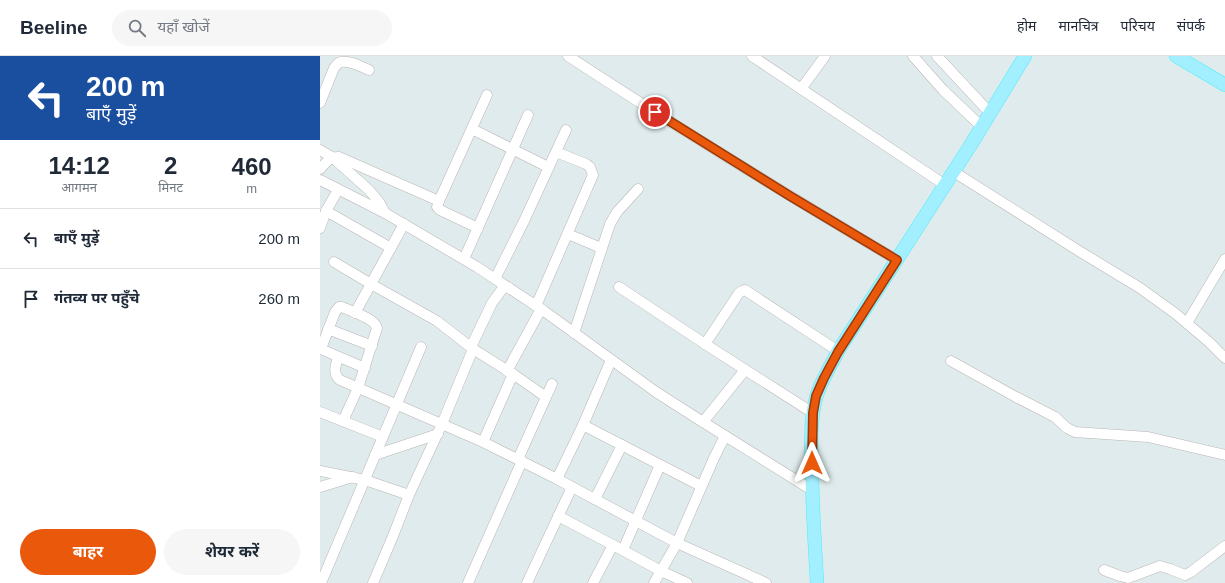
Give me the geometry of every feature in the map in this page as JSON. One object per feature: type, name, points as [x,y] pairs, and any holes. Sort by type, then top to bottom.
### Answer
[{"type":"main road","points":[[817,583],[811,449],[813,413],[816,396],[838,352],[991,114],[1025,56]]},
{"type":"main road","points":[[1176,56],[1225,85]]},
{"type":"street","points":[[568,56],[616,88],[790,196],[897,260]]},
{"type":"street","points":[[752,56],[945,185]]},
{"type":"street","points":[[801,89],[825,56]]},
{"type":"street","points":[[913,56],[943,90],[982,127]]},
{"type":"street","points":[[937,56],[991,114]]},
{"type":"street","points":[[320,103],[334,68],[338,64],[341,62],[346,62],[369,70]]},
{"type":"street","points":[[478,228],[438,210],[437,207],[488,95]]},
{"type":"street","points":[[464,259],[528,116]]},
{"type":"street","points":[[472,129],[548,168]]},
{"type":"street","points":[[495,279],[566,130]]},
{"type":"street","points":[[320,150],[332,157],[375,196],[385,213]]},
{"type":"street","points":[[483,442],[510,372],[591,180],[592,171],[590,167],[556,152]]},
{"type":"street","points":[[320,169],[332,157],[339,157],[439,201]]},
{"type":"street","points":[[954,172],[1140,288],[1187,323],[1225,358]]},
{"type":"street","points":[[320,180],[385,213],[464,259],[508,287],[656,392],[812,490]]},
{"type":"street","points":[[574,333],[606,232],[613,218],[638,189]]},
{"type":"street","points":[[320,228],[326,211],[338,190]]},
{"type":"street","points":[[326,211],[391,248]]},
{"type":"street","points":[[356,313],[404,224]]},
{"type":"street","points":[[568,234],[602,248]]},
{"type":"street","points":[[1187,323],[1225,260]]},
{"type":"street","points":[[334,262],[437,322],[473,349],[546,397]]},
{"type":"street","points":[[373,583],[409,496],[438,434],[473,349],[471,347],[492,303],[504,288],[508,287]]},
{"type":"street","points":[[619,287],[813,413]]},
{"type":"street","points":[[705,344],[739,293],[745,290],[838,352]]},
{"type":"street","points":[[343,421],[358,388],[365,368],[372,346],[377,324],[372,320],[342,307],[338,308],[328,329],[322,349],[365,368]]},
{"type":"street","points":[[328,329],[372,346]]},
{"type":"street","points":[[321,583],[324,563],[365,480],[421,347]]},
{"type":"street","points":[[338,357],[335,370],[336,376],[340,380],[483,442],[636,520],[677,543],[766,583]]},
{"type":"street","points":[[557,479],[611,360]]},
{"type":"street","points":[[951,361],[1055,417],[1067,428],[1075,432],[1148,438],[1225,456]]},
{"type":"street","points":[[703,422],[745,370]]},
{"type":"street","points":[[468,583],[552,384]]},
{"type":"street","points":[[320,412],[383,437]]},
{"type":"street","points":[[582,425],[701,486]]},
{"type":"street","points":[[375,455],[438,434]]},
{"type":"street","points":[[654,583],[677,543],[701,486],[725,436]]},
{"type":"street","points":[[595,499],[622,445]]},
{"type":"street","points":[[623,550],[660,465]]},
{"type":"street","points":[[320,471],[365,480],[409,496]]},
{"type":"street","points":[[320,487],[354,477]]},
{"type":"street","points":[[527,583],[572,487]]},
{"type":"street","points":[[558,516],[661,571],[687,583]]},
{"type":"street","points":[[594,583],[613,545]]},
{"type":"street","points":[[1104,570],[1128,578],[1160,566],[1185,575],[1225,546]]},
{"type":"route","points":[[655,112],[790,196],[897,260],[838,352],[816,396],[813,413],[811,449],[812,463]]}]
